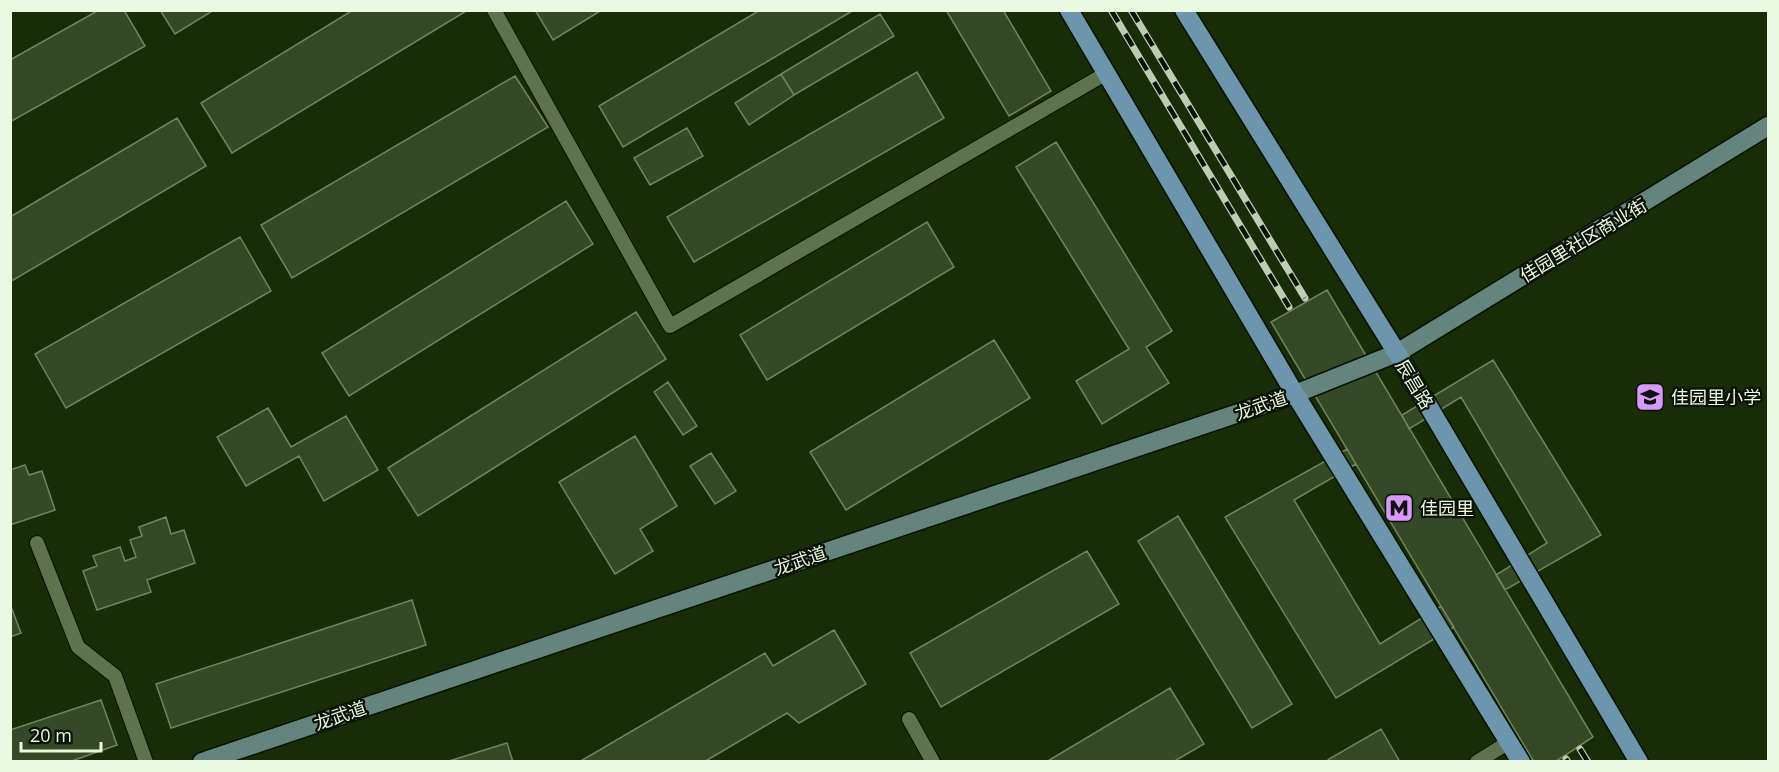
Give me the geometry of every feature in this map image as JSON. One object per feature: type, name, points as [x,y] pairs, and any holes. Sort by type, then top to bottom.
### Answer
[{"type":"main road","points":[[1069,10],[1295,394],[1521,762]]},
{"type":"main road","name":"辰昌路","points":[[1184,10],[1397,353],[1640,762]]},
{"type":"street","name":"佳园里社区商业街","points":[[1397,353],[1768,126]]},
{"type":"street","name":"龙武道","points":[[202,762],[1295,394],[1397,353]]},
{"type":"lane","points":[[494,10],[669,326],[1106,74]]},
{"type":"lane","points":[[37,543],[78,647],[115,676],[146,762]]},
{"type":"lane","points":[[909,719],[933,762]]},
{"type":"lane","points":[[1477,762],[1509,742]]},
{"type":"building","points":[[99,10],[124,10],[145,46],[10,122],[10,60]]},
{"type":"building","points":[[160,10],[214,10],[175,34]]},
{"type":"building","points":[[353,10],[468,10],[232,153],[201,103]]},
{"type":"building","points":[[535,10],[602,10],[553,40]]},
{"type":"building","points":[[760,10],[854,10],[623,147],[599,106]]},
{"type":"building","points":[[946,10],[1003,10],[1051,91],[1009,116]]},
{"type":"building","points":[[880,14],[894,36],[794,95],[781,74]]},
{"type":"building","points":[[917,72],[944,118],[694,262],[667,217]]},
{"type":"building","points":[[781,74],[794,95],[749,125],[735,103]]},
{"type":"building","points":[[515,76],[548,127],[292,278],[261,225]]},
{"type":"building","points":[[177,118],[206,166],[10,282],[10,217]]},
{"type":"building","points":[[687,128],[703,156],[650,185],[634,158]]},
{"type":"building","points":[[1056,142],[1172,331],[1146,347],[1169,383],[1102,424],[1076,381],[1129,349],[1016,167]]},
{"type":"building","points":[[566,201],[593,244],[349,396],[322,353]]},
{"type":"building","points":[[927,222],[954,267],[767,380],[740,335]]},
{"type":"building","points":[[240,237],[271,291],[66,408],[35,354]]},
{"type":"building","points":[[1327,290],[1593,737],[1555,762],[1534,762],[1271,322]]},
{"type":"building","points":[[636,312],[666,359],[418,516],[388,468]]},
{"type":"building","points":[[994,340],[1030,398],[846,510],[810,452]]},
{"type":"building","points":[[1493,360],[1601,535],[1505,590],[1496,575],[1547,543],[1461,397],[1409,429],[1402,415]]},
{"type":"building","points":[[668,382],[697,426],[683,435],[654,392]]},
{"type":"building","points":[[268,408],[291,447],[346,416],[378,470],[324,501],[299,456],[246,486],[217,437]]},
{"type":"building","points":[[635,436],[677,506],[640,529],[653,551],[615,574],[559,482]]},
{"type":"building","points":[[1347,449],[1356,464],[1294,500],[1380,644],[1441,606],[1454,627],[1336,698],[1225,517]]},
{"type":"building","points":[[711,453],[736,491],[715,504],[690,466]]},
{"type":"building","points":[[25,465],[29,475],[42,471],[55,510],[10,525],[10,470]]},
{"type":"building","points":[[1178,516],[1292,704],[1252,728],[1138,541]]},
{"type":"building","points":[[166,517],[171,534],[184,530],[195,563],[147,580],[151,592],[97,610],[83,571],[97,566],[93,556],[120,547],[125,561],[136,557],[130,540],[142,536],[139,527]]},
{"type":"building","points":[[1087,551],[1119,604],[941,707],[910,653]]},
{"type":"building","points":[[412,600],[426,645],[171,728],[156,684]]},
{"type":"building","points":[[10,604],[21,633],[10,637]]},
{"type":"building","points":[[834,630],[866,684],[799,723],[787,713],[704,762],[579,762],[765,653],[773,666]]},
{"type":"building","points":[[1170,688],[1204,744],[1173,762],[1046,762]]},
{"type":"building","points":[[101,700],[117,745],[69,762],[10,762],[10,730]]},
{"type":"building","points":[[1381,729],[1400,762],[1326,762],[1329,759]]},
{"type":"building","points":[[507,743],[513,762],[446,762]]},
{"type":"railway","points":[[1111,10],[1289,307]]},
{"type":"railway","points":[[1131,10],[1305,298]]},
{"type":"railway","points":[[1580,749],[1588,762]]},
{"type":"place","name":"佳园里小学","points":[[1650,397]]},
{"type":"place","name":"佳园里","points":[[1399,508]]}]
